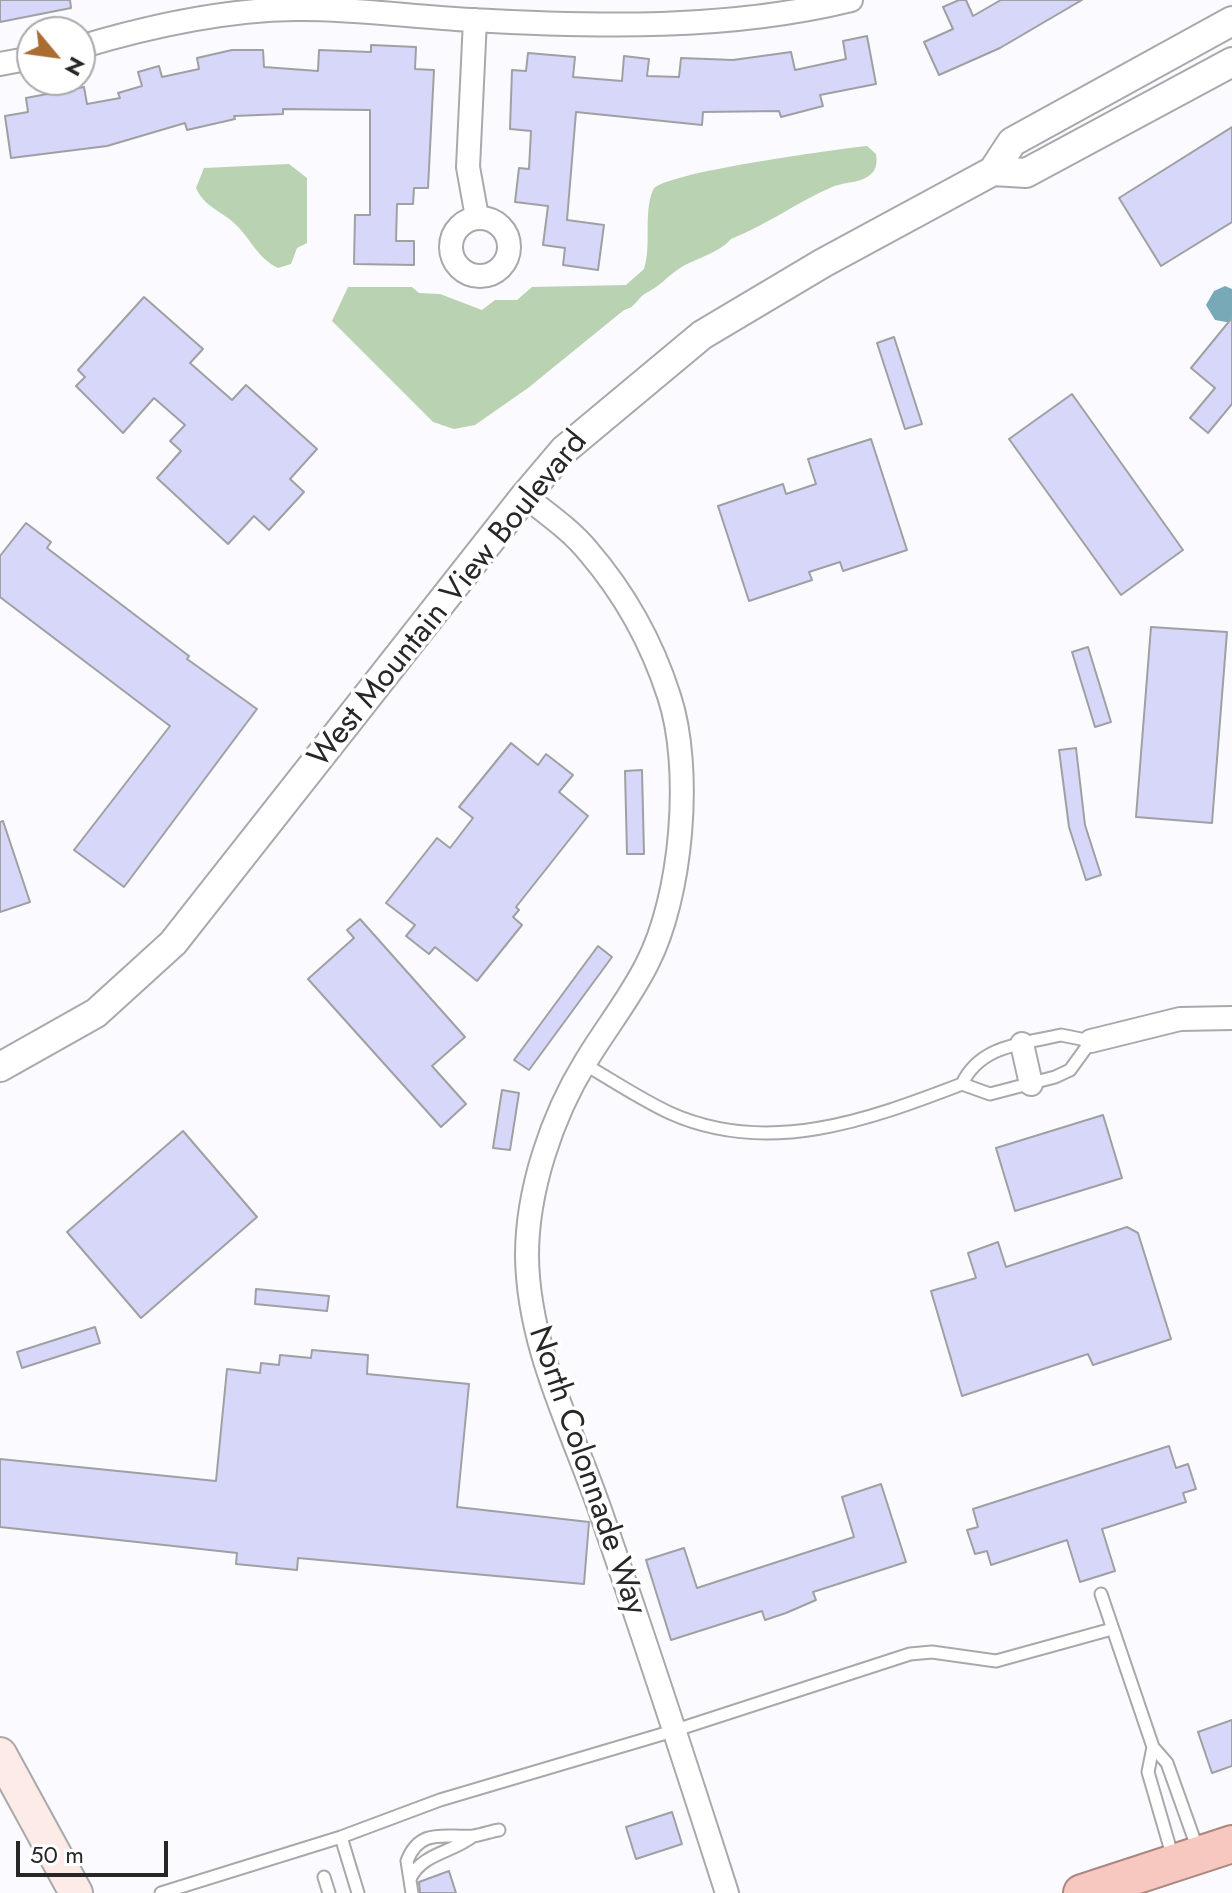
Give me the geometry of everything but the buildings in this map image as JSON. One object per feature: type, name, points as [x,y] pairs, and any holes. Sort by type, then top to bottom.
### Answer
[{"type":"highway","points":[[1082,1893],[1202,1854]]},
{"type":"main road","points":[[0,1754],[76,1893]]},
{"type":"street","points":[[96,43],[199,17],[295,9],[475,20],[669,24],[788,15],[851,0]]},
{"type":"street","points":[[475,20],[468,167],[477,217]]},
{"type":"street","name":"West Mountain View Boulevard","points":[[0,1067],[96,1013],[173,943],[564,450],[702,335],[823,263],[993,171],[1012,142],[1232,21]]},
{"type":"street","name":"West Mountain View Boulevard","points":[[993,171],[1026,173],[1232,62]]},
{"type":"street","name":"North Colonnade Way","points":[[525,496],[586,548],[637,619],[671,700],[681,778],[677,874],[649,961],[584,1064],[556,1125],[533,1199],[527,1254],[531,1303],[541,1351],[589,1477],[727,1893]]},
{"type":"street","points":[[1091,1041],[1180,1019],[1232,1018]]},
{"type":"street","points":[[1022,1044],[1031,1084]]},
{"type":"lane","points":[[584,1064],[670,1113],[753,1135],[801,1132],[883,1114],[962,1084],[981,1058],[993,1051],[1061,1035],[1091,1041],[1070,1070],[1031,1084],[990,1094],[962,1084]]},
{"type":"lane","points":[[1101,1594],[1153,1747],[1167,1763],[1202,1854]]},
{"type":"lane","points":[[161,1893],[341,1837],[440,1800],[673,1731],[910,1654],[932,1652],[996,1661],[1029,1655],[1112,1629]]},
{"type":"lane","points":[[1153,1747],[1148,1772],[1202,1854]]},
{"type":"lane","points":[[412,1893],[407,1861],[422,1840],[447,1833],[473,1836],[499,1830]]},
{"type":"lane","points":[[409,1880],[419,1864],[458,1848],[473,1836]]},
{"type":"lane","points":[[341,1837],[358,1893]]},
{"type":"lane","points":[[324,1877],[329,1893]]},
{"type":"green space","points":[[867,146],[877,159],[869,176],[819,193],[679,269],[528,388],[475,425],[454,429],[433,422],[332,321],[348,287],[412,287],[419,293],[440,294],[482,310],[495,300],[517,300],[532,287],[626,285],[644,269],[650,199],[653,190],[663,183],[716,169]]},
{"type":"green space","points":[[289,164],[307,178],[307,243],[297,248],[291,264],[278,268],[264,259],[239,228],[208,204],[196,188],[204,168]]},
{"type":"water","points":[[1225,286],[1232,289],[1232,323],[1215,320],[1206,305],[1214,291]]}]
